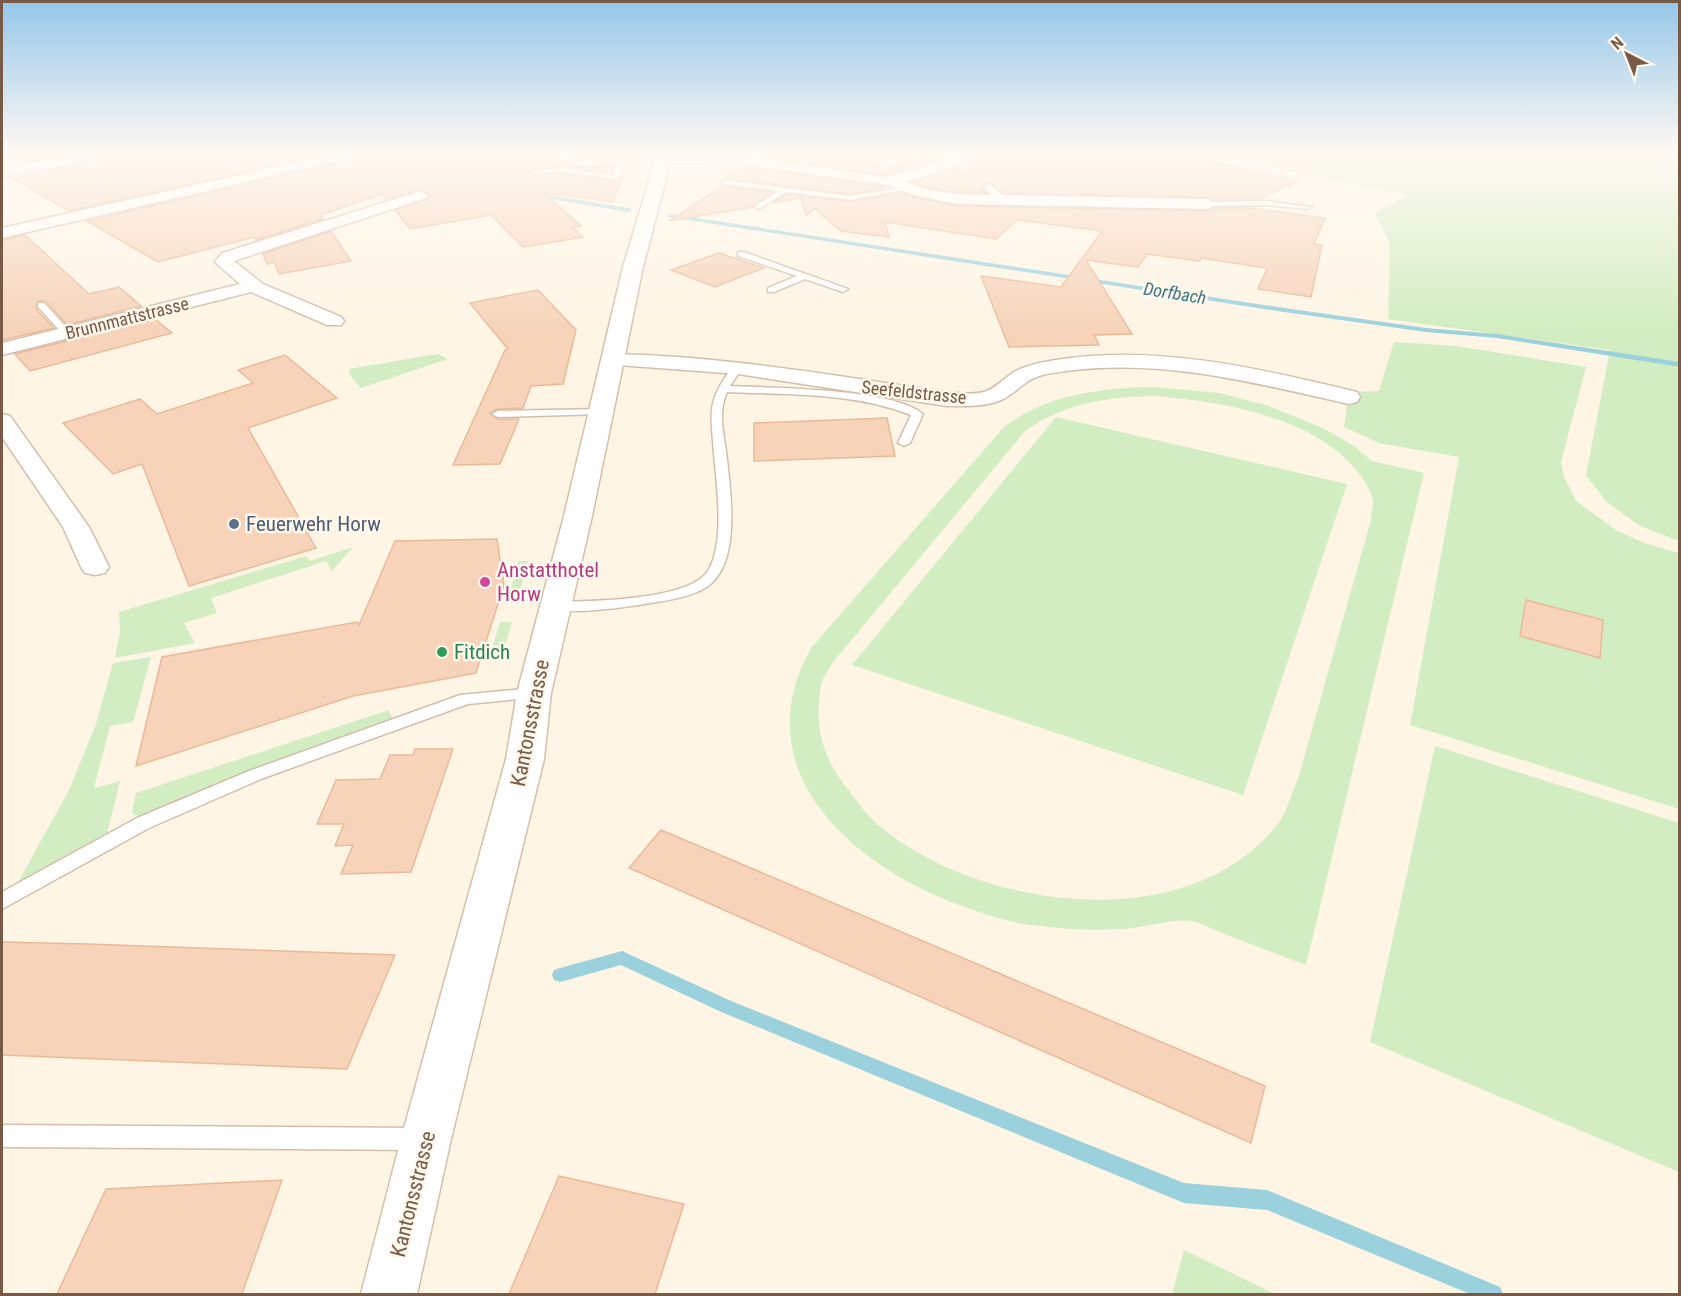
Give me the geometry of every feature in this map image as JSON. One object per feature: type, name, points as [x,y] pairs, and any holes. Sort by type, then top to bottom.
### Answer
[{"type":"main road","name":"Kantonsstrasse","points":[[389,1294],[426,1139],[522,770],[534,693],[633,267],[648,212]]},
{"type":"street","points":[[2,233],[91,212]]},
{"type":"street","points":[[334,321],[252,286],[224,262],[228,256],[366,212]]},
{"type":"street","name":"Brunnmattstrasse","points":[[2,349],[252,286]]},
{"type":"street","name":"Seefeldstrasse","points":[[612,360],[669,360],[738,367],[947,399],[986,398],[997,394],[1030,372],[1085,363],[1145,360],[1188,364],[1349,397]]},
{"type":"street","points":[[2,422],[76,527],[94,567]]},
{"type":"lane","points":[[741,254],[843,289]]},
{"type":"lane","points":[[771,290],[805,276]]},
{"type":"lane","points":[[41,305],[67,333]]},
{"type":"lane","points":[[555,606],[656,599],[689,591],[712,577],[718,565],[723,538],[723,493],[716,406],[738,367]]},
{"type":"lane","points":[[725,389],[816,394],[902,406],[917,414],[904,443]]},
{"type":"lane","points":[[498,414],[600,412]]},
{"type":"lane","points":[[2,901],[143,823],[255,775],[466,699],[534,693]]},
{"type":"lane","points":[[2,1136],[426,1139]]},
{"type":"green space","points":[[1679,212],[1679,541],[1640,526],[1606,501],[1586,475],[1610,350],[1388,319],[1390,243],[1375,213]]},
{"type":"green space","points":[[1394,342],[1456,346],[1586,367],[1561,462],[1564,477],[1576,501],[1616,530],[1644,543],[1679,553],[1679,809],[1410,725],[1459,457],[1379,443],[1344,427],[1349,392],[1379,391]]},
{"type":"green space","points":[[438,354],[448,359],[361,388],[350,375],[349,369]]},
{"type":"green space","points":[[1154,387],[1219,393],[1269,406],[1325,429],[1354,446],[1372,461],[1424,473],[1306,965],[1191,921],[1184,920],[1123,929],[1066,929],[1012,922],[954,903],[915,885],[878,863],[845,836],[818,805],[799,771],[790,733],[794,692],[811,648],[1004,427],[1038,407],[1056,400],[1095,391]],"holes":[[[1154,396],[1235,407],[1290,424],[1315,436],[1338,452],[1356,470],[1367,485],[1372,498],[1371,520],[1298,779],[1283,816],[1242,858],[1196,883],[1143,897],[1087,900],[1030,893],[975,878],[925,856],[873,820],[835,771],[829,761],[819,727],[821,683],[834,661],[1025,431],[1055,414],[1086,403]]]},
{"type":"green space","points":[[1056,417],[1347,484],[1243,795],[852,665]]},
{"type":"green space","points":[[353,547],[332,571],[326,561],[211,598],[217,613],[184,623],[195,643],[115,658],[120,632],[119,612],[306,556],[310,561]]},
{"type":"green space","points":[[519,561],[528,561],[517,603],[507,603]]},
{"type":"green space","points":[[500,622],[512,622],[502,656],[490,656]]},
{"type":"green space","points":[[151,657],[133,722],[110,726],[94,788],[120,781],[107,834],[59,859],[16,886],[69,790],[96,724],[113,663]]},
{"type":"green space","points":[[389,710],[393,720],[146,816],[134,815],[132,812],[136,793]]},
{"type":"green space","points":[[1435,746],[1679,823],[1679,1172],[1370,1042]]},
{"type":"green space","points":[[1184,1250],[1275,1294],[1172,1294]]},
{"type":"building","points":[[124,212],[327,212],[320,215],[323,219],[256,240],[254,237],[158,262],[87,221]]},
{"type":"building","points":[[397,212],[566,212],[581,226],[572,227],[583,237],[523,247],[491,215],[410,229]]},
{"type":"building","points":[[682,212],[720,212],[669,221]]},
{"type":"building","points":[[819,212],[1284,212],[1325,218],[1314,244],[1322,245],[1311,297],[1258,289],[1267,268],[1201,258],[1200,261],[1147,254],[1138,267],[1086,260],[1132,334],[1094,335],[1099,345],[1009,347],[981,276],[1061,287],[1102,231],[1017,220],[996,239],[885,222],[889,237],[841,231]]},
{"type":"building","points":[[331,231],[351,261],[279,274],[274,262],[267,264],[263,254]]},
{"type":"building","points":[[25,235],[89,294],[119,287],[141,306],[67,325],[46,301],[38,301],[36,309],[54,328],[3,340],[2,240]]},
{"type":"building","points":[[719,253],[764,268],[715,287],[671,270]]},
{"type":"building","points":[[538,290],[576,330],[563,384],[531,386],[523,408],[498,409],[490,413],[498,419],[519,419],[500,464],[453,465],[505,350],[508,349],[470,303]]},
{"type":"building","points":[[155,319],[172,333],[30,371],[15,354]]},
{"type":"building","points":[[285,355],[337,398],[248,428],[316,548],[189,586],[142,464],[113,474],[63,423],[140,399],[157,414],[253,383],[238,370]]},
{"type":"building","points":[[887,418],[895,456],[754,461],[754,423]]},
{"type":"building","points":[[497,539],[504,585],[476,673],[353,696],[136,766],[162,657],[357,622],[359,625],[395,541]]},
{"type":"building","points":[[1526,600],[1603,620],[1600,658],[1520,636]]},
{"type":"building","points":[[415,749],[453,749],[411,872],[341,874],[353,845],[335,846],[344,824],[317,824],[336,780],[380,779],[390,755],[413,755]]},
{"type":"building","points":[[661,830],[1265,1086],[1251,1143],[629,868]]},
{"type":"building","points":[[2,942],[395,955],[347,1069],[2,1055]]},
{"type":"building","points":[[559,1176],[684,1204],[655,1294],[509,1294]]},
{"type":"building","points":[[282,1180],[242,1294],[57,1294],[106,1189]]},
{"type":"waterway","name":"Dorfbach","points":[[671,216],[1284,310],[1426,330],[1497,336],[1680,365]]},
{"type":"waterway","points":[[560,975],[622,958],[725,1006],[1184,1193],[1267,1200],[1493,1294]]},
{"type":"place","name":"Feuerwehr Horw","points":[[234,524]]},
{"type":"place","name":"Anstatthotel Horw","points":[[485,582]]},
{"type":"place","name":"Fitdich","points":[[442,652]]}]
